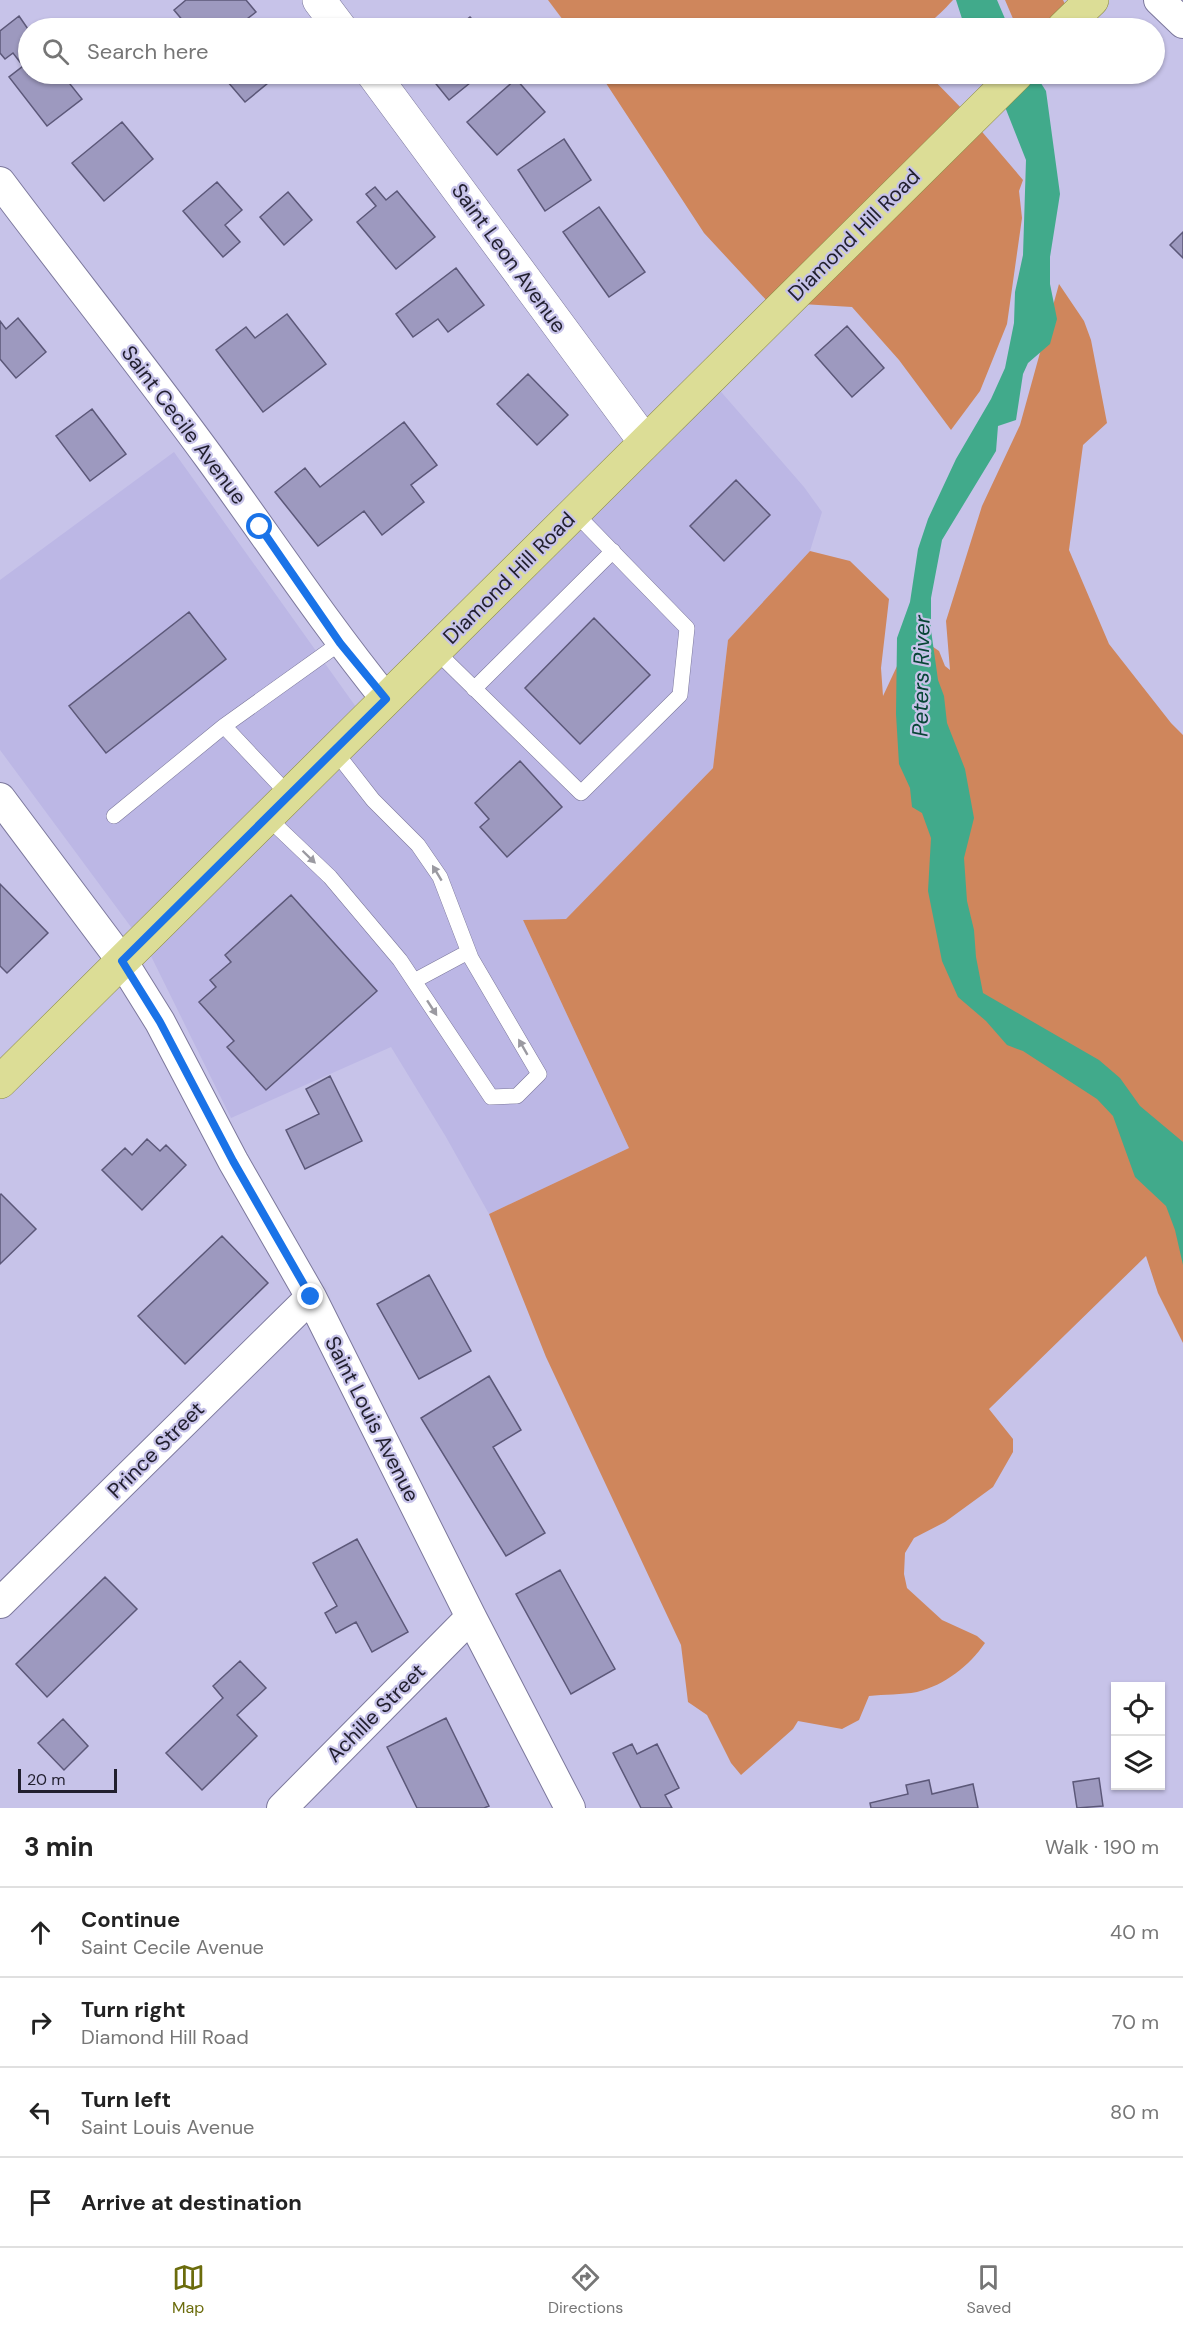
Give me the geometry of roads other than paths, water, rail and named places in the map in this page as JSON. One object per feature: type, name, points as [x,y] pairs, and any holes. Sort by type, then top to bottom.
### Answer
[{"type":"main road","points":[[1073,18],[1092,0]]},
{"type":"main road","name":"Diamond Hill Road","points":[[0,1082],[1007,84]]},
{"type":"street","points":[[319,0],[332,18]]},
{"type":"street","points":[[1159,0],[1183,23]]},
{"type":"street","name":"Saint Leon Avenue","points":[[380,84],[645,442]]},
{"type":"street","name":"Saint Cecile Avenue","points":[[0,182],[260,527],[340,643],[386,699]]},
{"type":"street","name":"Saint Louis Avenue","points":[[0,798],[122,961],[160,1022],[233,1161],[311,1297],[471,1617],[570,1808]]},
{"type":"street","name":"Prince Street","points":[[0,1603],[311,1297]]},
{"type":"street","name":"Achille Street","points":[[282,1808],[471,1617]]},
{"type":"lane","points":[[435,650],[581,793],[672,704],[680,695],[687,628],[613,550],[574,513]]},
{"type":"lane","points":[[474,689],[613,550]]},
{"type":"lane","points":[[114,816],[224,726],[340,643]]},
{"type":"lane","points":[[224,726],[330,877],[400,960],[491,1097],[517,1096],[538,1074],[468,952],[440,877],[418,845],[373,800],[333,750]]},
{"type":"lane","points":[[414,981],[468,952]]},
{"type":"water","points":[[956,0],[997,0],[1005,18],[962,18]]},
{"type":"water","name":"Peters River","points":[[996,84],[1041,84],[1046,91],[1060,194],[1050,257],[1050,284],[1057,319],[1050,344],[1028,363],[1023,374],[1016,420],[998,426],[996,451],[942,540],[931,598],[931,630],[938,680],[944,696],[947,723],[965,769],[974,818],[964,858],[967,901],[974,930],[976,957],[983,993],[1099,1060],[1120,1078],[1140,1106],[1183,1142],[1183,1265],[1175,1230],[1166,1206],[1135,1177],[1113,1116],[1097,1099],[1023,1051],[1007,1045],[986,1021],[958,997],[942,961],[928,891],[931,838],[922,813],[912,807],[910,788],[899,764],[896,714],[897,638],[910,602],[918,549],[928,519],[956,459],[991,399],[1005,368],[1014,323],[1015,292],[1023,255],[1026,160]]}]
